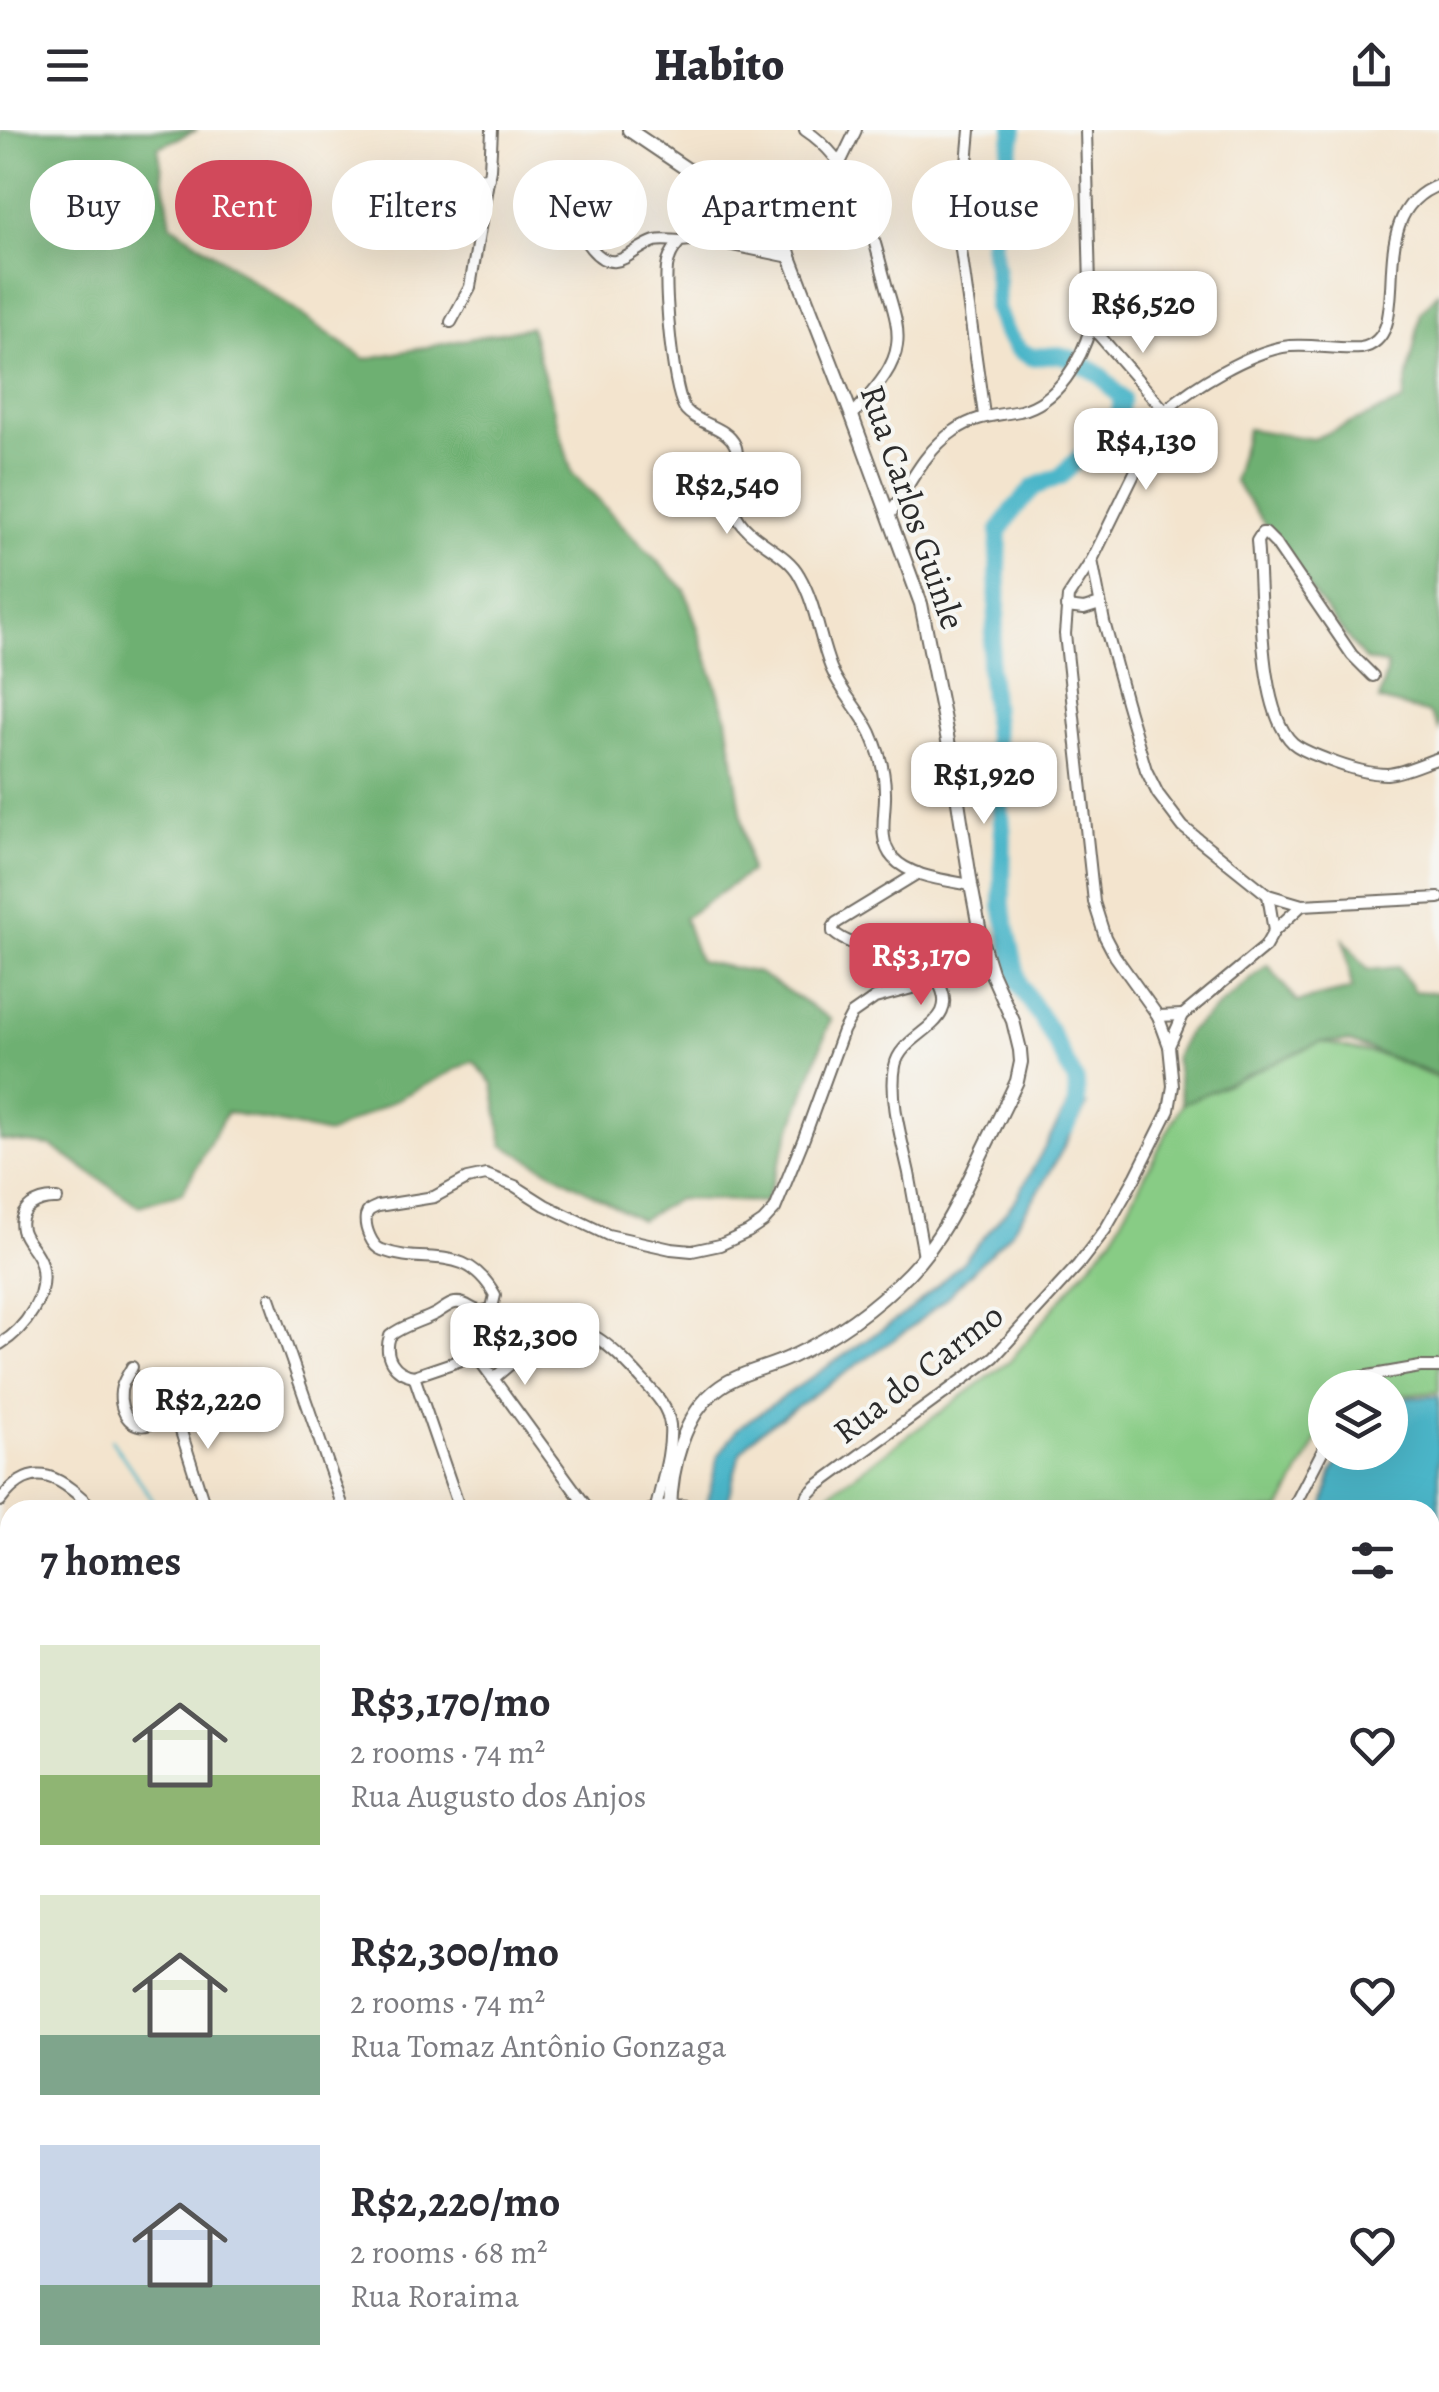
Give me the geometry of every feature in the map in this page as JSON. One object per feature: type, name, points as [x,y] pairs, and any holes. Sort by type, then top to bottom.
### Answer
[{"type":"street","points":[[490,160],[492,130]]},
{"type":"street","name":"Rua Carlos Guinle","points":[[630,130],[703,180],[749,185],[760,190],[775,206],[790,257],[920,604],[936,672],[982,942],[1020,1050],[1020,1070],[954,1212],[924,1256],[887,1294],[823,1341],[726,1384],[710,1396],[693,1418],[664,1500]]},
{"type":"street","points":[[805,130],[837,160]]},
{"type":"street","points":[[842,160],[856,130]]},
{"type":"street","points":[[970,130],[960,243],[984,416]]},
{"type":"street","points":[[889,516],[933,449],[959,427],[984,416],[1042,402],[1082,354],[1091,326],[1086,130]]},
{"type":"street","points":[[1170,1046],[1158,1016],[1115,956],[1094,902],[1065,634],[1068,597],[1092,560],[1165,412],[1180,398],[1260,352],[1288,346],[1361,348],[1379,340],[1388,321],[1393,245],[1401,218],[1418,196],[1439,185]]},
{"type":"street","points":[[451,322],[470,287],[476,250]]},
{"type":"street","points":[[594,250],[610,262],[641,250]]},
{"type":"street","points":[[672,250],[666,266],[674,366],[681,402],[691,414],[734,442],[734,512],[744,526],[797,571],[807,591],[831,669],[870,732],[880,757],[886,791],[885,843],[895,861],[918,872],[970,885]]},
{"type":"street","points":[[757,250],[790,257]]},
{"type":"street","points":[[852,416],[890,366],[897,348],[896,323],[878,250]]},
{"type":"street","points":[[1091,326],[1165,412]]},
{"type":"street","points":[[1373,676],[1345,645],[1276,544],[1262,534],[1257,541],[1270,694],[1290,740],[1324,759],[1366,772],[1390,774],[1439,758]]},
{"type":"street","points":[[1092,560],[1100,604],[1146,770],[1183,828],[1268,896],[1302,905],[1439,898]]},
{"type":"street","points":[[1066,607],[1084,609],[1100,604]]},
{"type":"street","points":[[918,872],[832,928],[842,938],[901,954],[931,972],[938,981],[944,1004],[942,1014],[907,1046],[894,1069],[899,1126],[924,1256]]},
{"type":"street","points":[[1268,896],[1274,931]]},
{"type":"street","name":"Rua do Carmo","points":[[806,1500],[817,1486],[1008,1344],[1098,1241],[1169,1110],[1170,1046],[1183,1015],[1265,947],[1274,931],[1302,905]]},
{"type":"street","points":[[583,1500],[481,1362],[470,1358],[414,1376],[404,1375],[394,1366],[388,1352],[390,1336],[395,1331],[453,1303],[487,1311],[492,1308],[495,1295],[484,1278],[462,1263],[438,1256],[377,1249],[367,1226],[370,1210],[434,1197],[476,1175],[486,1175],[608,1235],[692,1251],[720,1245],[748,1232],[775,1209],[852,1014],[875,998],[938,981]]},
{"type":"street","points":[[1158,1016],[1183,1015]]},
{"type":"street","points":[[0,1344],[27,1321],[41,1286],[42,1266],[23,1234],[22,1216],[36,1202],[57,1198]]},
{"type":"street","points":[[270,1298],[341,1500]]},
{"type":"street","points":[[494,1379],[537,1342],[557,1331],[584,1330],[606,1344],[667,1412],[670,1430],[663,1500]]},
{"type":"street","points":[[132,1367],[120,1395],[127,1416],[138,1426],[156,1421],[163,1392],[185,1388],[178,1422],[203,1500]]},
{"type":"street","points":[[1408,1371],[1439,1367]]},
{"type":"street","points":[[414,1376],[457,1500]]},
{"type":"street","points":[[1297,1500],[1313,1470]]},
{"type":"street","points":[[1,1500],[10,1487],[26,1476],[43,1475],[60,1480],[83,1500]]},
{"type":"green space","points":[[0,130],[197,130],[158,147],[171,224],[175,227],[175,250],[208,250],[365,359],[530,327],[572,473],[685,590],[727,718],[750,872],[684,918],[699,961],[759,973],[831,1019],[765,1202],[678,1199],[640,1220],[503,1145],[493,1084],[473,1061],[328,1134],[227,1112],[182,1193],[139,1206],[51,1146],[0,1140]]},
{"type":"green space","points":[[1439,292],[1439,730],[1430,714],[1379,700],[1388,665],[1365,660],[1234,481],[1247,429],[1313,439],[1403,401],[1421,312]]},
{"type":"green space","points":[[1344,940],[1368,970],[1398,967],[1414,991],[1439,993],[1439,1076],[1350,1042],[1320,1042],[1182,1104],[1175,1056],[1188,1032],[1268,965],[1297,1002],[1352,989]]},
{"type":"green space","points":[[1320,1042],[1385,1056],[1439,1079],[1439,1392],[1408,1395],[1408,1370],[1308,1370],[1308,1457],[1285,1500],[820,1500],[1010,1361],[1113,1236],[1182,1104]]},
{"type":"water","points":[[1069,1103],[1087,1105],[1011,1232],[944,1300],[909,1329],[758,1433],[740,1453],[728,1500],[707,1500],[718,1456],[738,1428],[910,1310],[962,1263],[1016,1199]]},
{"type":"water","points":[[1439,1396],[1439,1500],[1325,1500],[1332,1473],[1408,1470],[1408,1398]]},
{"type":"waterway","points":[[1014,130],[992,244],[996,308],[1004,330],[1019,350],[1032,357],[1059,355],[1099,374],[1122,399],[1118,420],[1061,476],[1034,487],[999,532],[997,611],[989,665],[1003,837],[1002,906],[1019,984],[1076,1082],[1077,1105],[1067,1126]]},
{"type":"waterway","points":[[111,1439],[152,1500]]}]
